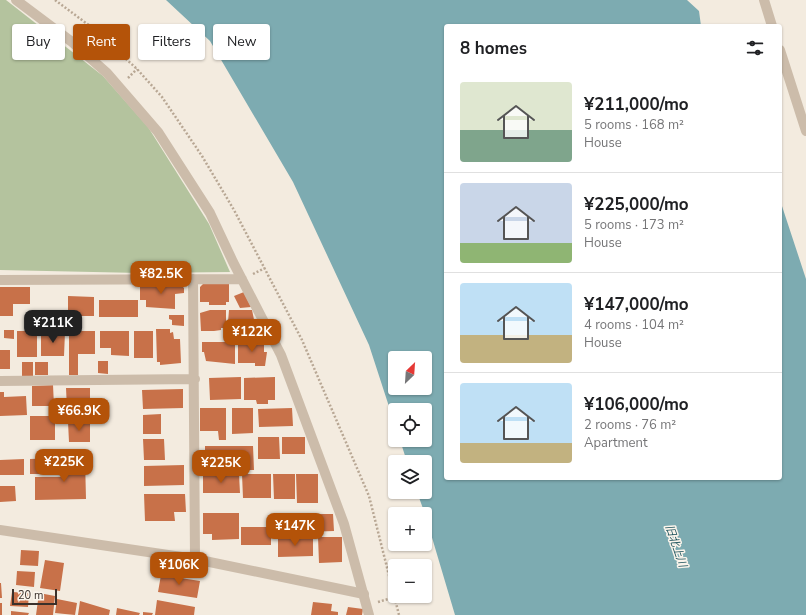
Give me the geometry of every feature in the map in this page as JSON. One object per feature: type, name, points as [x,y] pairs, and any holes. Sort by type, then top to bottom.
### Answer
[{"type":"street","points":[[16,0],[72,42],[107,73],[158,132],[210,213],[280,355],[344,524],[368,610]]},
{"type":"street","points":[[764,0],[771,24]]},
{"type":"street","points":[[782,56],[806,131]]},
{"type":"street","points":[[193,279],[195,380],[195,559]]},
{"type":"street","points":[[0,280],[242,279]]},
{"type":"street","points":[[0,381],[195,380]]},
{"type":"street","points":[[0,530],[195,559],[364,594]]},
{"type":"path","points":[[368,610],[388,600]]},
{"type":"green space","points":[[0,0],[6,0],[37,24],[12,24],[12,60],[65,60],[65,46],[73,52],[73,60],[83,60],[103,76],[148,127],[209,224],[230,272],[140,273],[0,270]]},
{"type":"water","name":"旧北上川","points":[[166,0],[687,0],[699,11],[701,24],[444,24],[444,480],[782,480],[782,206],[806,279],[806,615],[455,615],[432,538],[432,507],[422,507],[420,499],[432,499],[432,455],[405,455],[402,447],[432,447],[432,403],[388,403],[369,345],[293,182],[221,60],[270,60],[270,24],[213,24],[213,46],[205,36],[205,24],[192,24]]},
{"type":"building","points":[[179,283],[184,288],[184,293],[175,294],[175,309],[146,307],[146,300],[140,300],[140,284]]},
{"type":"building","points":[[203,284],[229,284],[229,302],[226,302],[226,305],[209,305],[209,302],[200,302],[200,287]]},
{"type":"building","points":[[0,287],[30,287],[30,304],[13,304],[13,316],[0,316]]},
{"type":"building","points":[[244,292],[251,307],[240,308],[234,296]]},
{"type":"building","points":[[68,296],[94,297],[94,316],[68,316]]},
{"type":"building","points":[[99,300],[138,300],[138,317],[99,317]]},
{"type":"building","points":[[210,310],[226,310],[226,328],[221,328],[221,330],[214,331],[201,331],[200,313]]},
{"type":"building","points":[[229,310],[252,310],[256,329],[249,329],[249,332],[243,332],[243,335],[227,334]]},
{"type":"building","points":[[169,315],[184,315],[184,326],[172,325],[172,320],[169,319]]},
{"type":"building","points":[[156,329],[170,329],[170,333],[173,332],[174,339],[180,339],[181,363],[160,365],[160,362],[157,362]]},
{"type":"building","points":[[4,330],[14,330],[14,339],[4,338]]},
{"type":"building","points":[[17,331],[37,331],[37,357],[17,357]]},
{"type":"building","points":[[41,331],[65,332],[64,356],[41,356]]},
{"type":"building","points":[[69,331],[95,331],[95,354],[78,354],[78,375],[69,375]]},
{"type":"building","points":[[100,331],[129,331],[129,356],[111,355],[111,348],[100,348]]},
{"type":"building","points":[[134,331],[153,331],[153,358],[134,358]]},
{"type":"building","points":[[238,341],[264,341],[264,352],[267,352],[265,366],[255,366],[255,363],[238,363]]},
{"type":"building","points":[[202,342],[235,342],[235,364],[206,361],[204,352],[202,352]]},
{"type":"building","points":[[0,350],[10,350],[10,369],[0,369]]},
{"type":"building","points":[[98,361],[108,361],[108,374],[98,373]]},
{"type":"building","points":[[22,362],[33,362],[33,376],[22,376]]},
{"type":"building","points":[[35,362],[48,362],[48,375],[35,375]]},
{"type":"building","points":[[241,377],[241,399],[210,400],[209,378]]},
{"type":"building","points":[[275,377],[275,400],[268,400],[268,404],[257,404],[256,400],[244,400],[244,378]]},
{"type":"building","points":[[53,385],[54,406],[32,406],[32,386]]},
{"type":"building","points":[[66,388],[90,388],[90,408],[67,409]]},
{"type":"building","points":[[183,389],[183,408],[143,409],[142,390]]},
{"type":"building","points":[[0,392],[4,392],[4,397],[26,396],[27,415],[0,416]]},
{"type":"building","points":[[200,408],[226,408],[226,440],[219,440],[218,431],[200,431]]},
{"type":"building","points":[[232,408],[253,408],[253,433],[232,434]]},
{"type":"building","points":[[292,408],[293,426],[259,427],[258,409]]},
{"type":"building","points":[[161,414],[161,434],[143,434],[143,415]]},
{"type":"building","points":[[30,416],[55,416],[55,440],[30,440]]},
{"type":"building","points":[[68,422],[90,422],[90,442],[69,442]]},
{"type":"building","points":[[258,437],[279,437],[280,459],[258,459]]},
{"type":"building","points":[[282,437],[305,437],[305,454],[282,454]]},
{"type":"building","points":[[143,439],[164,439],[165,460],[144,460]]},
{"type":"building","points":[[205,446],[253,446],[254,470],[241,470],[241,465],[205,466]]},
{"type":"building","points":[[57,458],[58,474],[30,474],[30,459]]},
{"type":"building","points":[[24,459],[24,475],[0,475],[0,460]]},
{"type":"building","points":[[61,459],[85,459],[86,499],[35,500],[35,477],[61,477]]},
{"type":"building","points":[[184,465],[184,485],[144,486],[144,466]]},
{"type":"building","points":[[239,474],[240,493],[203,493],[203,475]]},
{"type":"building","points":[[242,474],[271,474],[271,498],[243,498]]},
{"type":"building","points":[[273,474],[295,474],[295,499],[274,499]]},
{"type":"building","points":[[296,474],[318,474],[318,503],[297,503]]},
{"type":"building","points":[[0,486],[15,486],[16,501],[0,502]]},
{"type":"building","points":[[144,494],[185,494],[186,512],[174,512],[175,521],[145,521]]},
{"type":"building","points":[[203,513],[239,513],[239,539],[212,540],[212,534],[203,534]]},
{"type":"building","points":[[276,514],[304,514],[304,532],[276,532]]},
{"type":"building","points":[[306,514],[333,514],[334,531],[306,532]]},
{"type":"building","points":[[241,527],[271,527],[271,545],[241,545]]},
{"type":"building","points":[[318,537],[342,537],[342,562],[319,563]]},
{"type":"building","points":[[278,538],[313,538],[313,556],[278,557]]},
{"type":"building","points":[[21,550],[39,551],[38,566],[20,565]]},
{"type":"building","points":[[45,560],[64,563],[60,591],[40,588]]},
{"type":"building","points":[[17,571],[35,572],[34,587],[16,585]]},
{"type":"building","points":[[161,575],[200,581],[197,598],[158,592]]},
{"type":"building","points":[[1,583],[2,598],[0,598]]},
{"type":"building","points":[[12,592],[29,593],[28,607],[10,606]]},
{"type":"building","points":[[39,593],[55,596],[53,615],[36,615]]},
{"type":"building","points":[[57,599],[77,603],[75,615],[55,613]]},
{"type":"building","points":[[157,600],[195,607],[194,615],[155,615]]},
{"type":"building","points":[[80,601],[110,610],[109,615],[78,615]]},
{"type":"building","points":[[313,602],[332,604],[331,611],[338,612],[338,615],[311,615]]},
{"type":"building","points":[[0,603],[2,603],[2,615],[0,615]]},
{"type":"building","points":[[348,607],[363,609],[362,615],[346,615]]},
{"type":"building","points":[[117,608],[140,613],[139,615],[116,615]]},
{"type":"building","points":[[11,611],[29,613],[28,615],[11,615]]},
{"type":"building","points":[[143,612],[153,613],[152,615],[143,615]]}]
